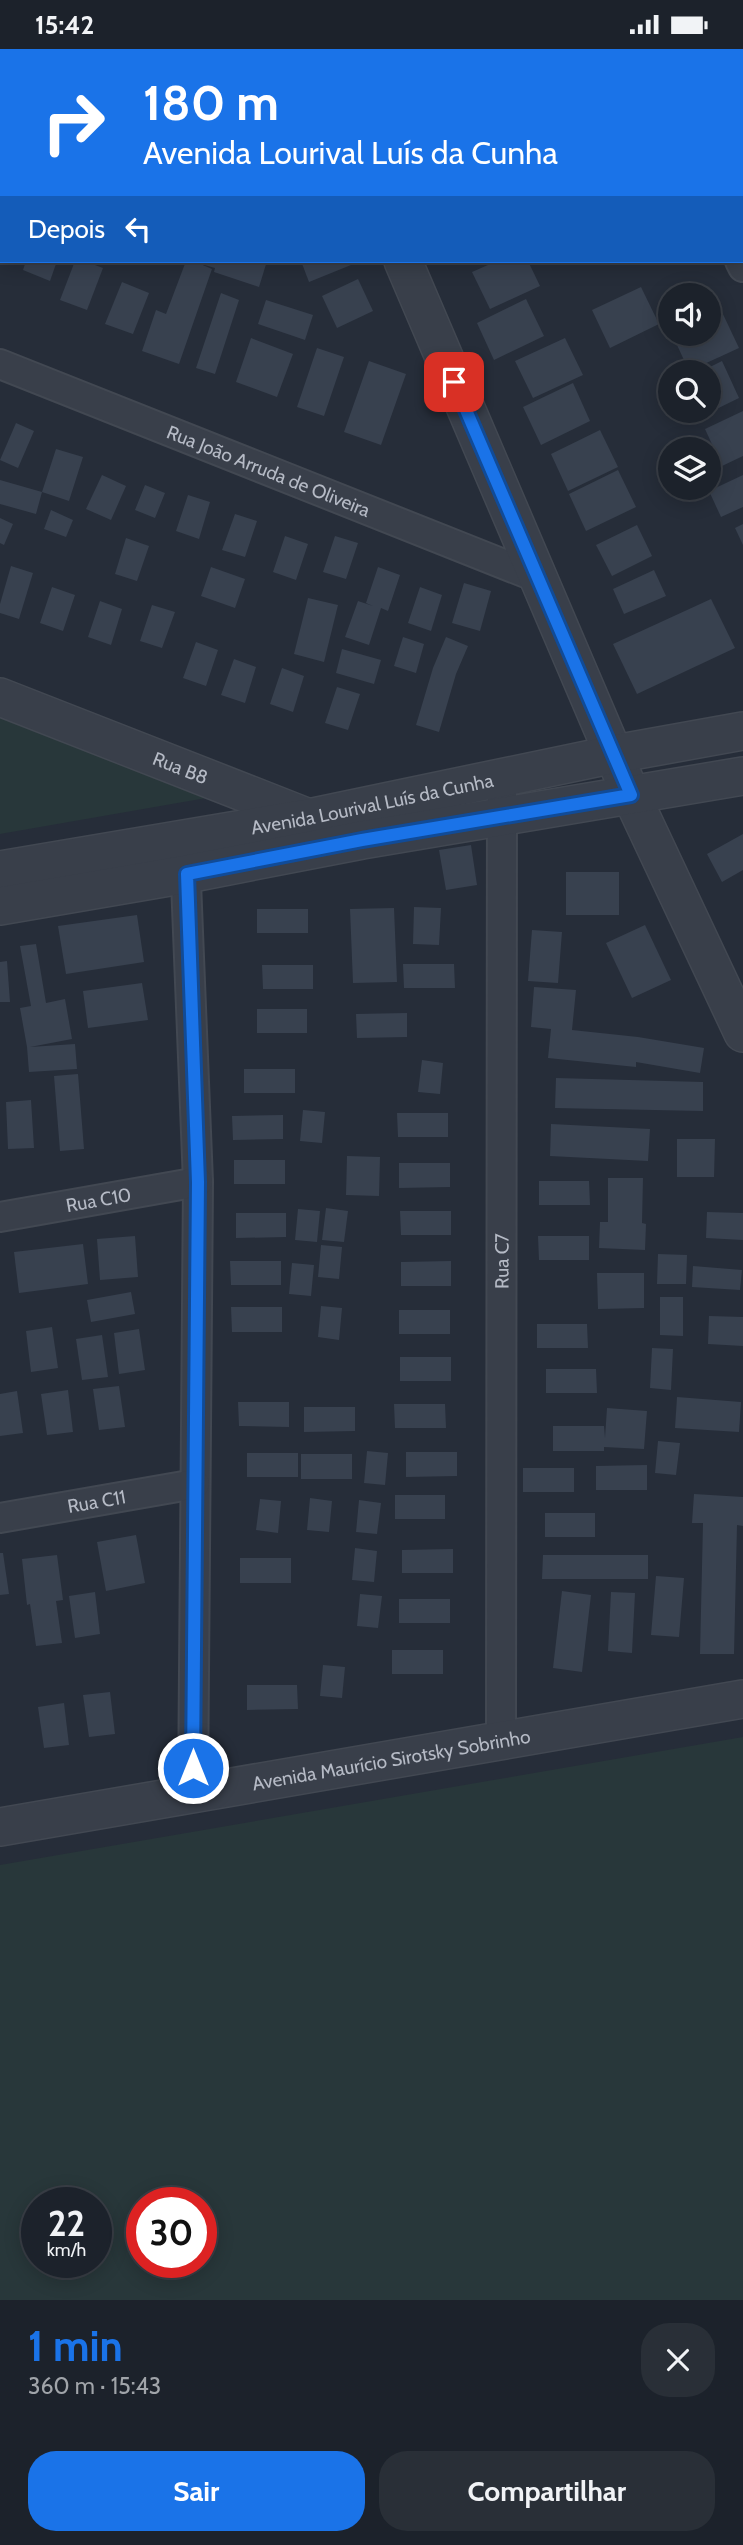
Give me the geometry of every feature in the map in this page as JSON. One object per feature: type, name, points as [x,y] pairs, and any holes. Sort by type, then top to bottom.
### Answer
[{"type":"street","points":[[404,263],[631,795],[743,1033]]},
{"type":"street","name":"Rua João Arruda de Oliveira","points":[[0,364],[536,577]]},
{"type":"street","name":"Rua B8","points":[[0,697],[362,840]]},
{"type":"street","name":"Avenida Lourival Luís da Cunha","points":[[0,906],[185,857],[308,818],[615,754],[743,731]]},
{"type":"street","name":"Avenida Lourival Luís da Cunha","points":[[0,870],[185,857],[362,840],[743,776]]},
{"type":"street","name":"Rua C7","points":[[501,1742],[502,779]]},
{"type":"street","points":[[185,857],[198,1182],[193,1794]]},
{"type":"street","name":"Rua C10","points":[[0,1217],[198,1182]]},
{"type":"street","name":"Rua C11","points":[[0,1518],[195,1484]]},
{"type":"street","name":"Avenida Maurício Sirotsky Sobrinho","points":[[0,1827],[743,1699]]},
{"type":"shaded area","points":[[0,716],[212,797],[0,834]]},
{"type":"shaded area","points":[[743,1737],[743,2300],[0,2300],[0,1865]]},
{"type":"building","points":[[25,263],[56,263],[50,281],[23,270]]},
{"type":"building","points":[[74,263],[89,263],[103,268],[87,310],[60,300]]},
{"type":"building","points":[[185,263],[198,263],[212,269],[179,364],[142,351],[156,310],[166,314]]},
{"type":"building","points":[[198,263],[266,263],[259,287],[214,272],[215,268]]},
{"type":"building","points":[[302,263],[350,263],[351,265],[309,282]]},
{"type":"building","points":[[492,263],[529,263],[540,286],[490,309],[472,272]]},
{"type":"building","points":[[358,279],[373,311],[337,328],[322,296]]},
{"type":"building","points":[[122,282],[149,293],[133,334],[105,324]]},
{"type":"building","points":[[641,287],[658,324],[610,348],[592,310]]},
{"type":"building","points":[[221,293],[239,300],[215,374],[196,368]]},
{"type":"building","points":[[526,299],[544,336],[494,360],[477,323]]},
{"type":"building","points":[[266,300],[313,315],[305,340],[258,324]]},
{"type":"building","points":[[721,310],[739,348],[713,360],[684,360],[678,346],[721,346]]},
{"type":"building","points":[[251,338],[293,354],[277,397],[236,382]]},
{"type":"building","points":[[565,338],[583,375],[533,398],[515,361]]},
{"type":"building","points":[[317,348],[344,357],[324,416],[297,407]]},
{"type":"building","points":[[369,361],[406,374],[381,445],[344,432]]},
{"type":"building","points":[[721,362],[739,398],[721,407]]},
{"type":"building","points":[[573,383],[590,421],[541,445],[523,407]]},
{"type":"building","points":[[743,411],[743,456],[722,466],[721,437],[709,437],[705,429]]},
{"type":"building","points":[[16,423],[34,431],[18,468],[0,460]]},
{"type":"building","points":[[600,430],[618,467],[568,491],[551,454]]},
{"type":"building","points":[[56,449],[83,457],[69,501],[42,492]]},
{"type":"building","points":[[618,470],[636,507],[586,531],[569,494]]},
{"type":"building","points":[[102,475],[126,486],[111,520],[86,509]]},
{"type":"building","points":[[743,475],[743,507],[721,517],[713,500],[721,500],[721,485]]},
{"type":"building","points":[[0,480],[42,492],[36,514],[0,504]]},
{"type":"building","points":[[145,485],[165,493],[155,518],[135,510]]},
{"type":"building","points":[[188,495],[210,502],[199,539],[176,531]]},
{"type":"building","points":[[51,510],[73,520],[66,537],[44,529]]},
{"type":"building","points":[[235,514],[257,521],[245,557],[222,550]]},
{"type":"building","points":[[0,518],[13,524],[4,545],[0,543]]},
{"type":"building","points":[[743,524],[743,545],[735,528]]},
{"type":"building","points":[[637,525],[652,556],[612,576],[596,545]]},
{"type":"building","points":[[285,536],[308,544],[296,580],[273,572]]},
{"type":"building","points":[[335,536],[358,543],[346,579],[323,572]]},
{"type":"building","points":[[126,538],[149,546],[137,581],[115,574]]},
{"type":"building","points":[[11,566],[33,573],[19,619],[0,613]]},
{"type":"building","points":[[211,567],[245,579],[235,608],[201,596]]},
{"type":"building","points":[[378,567],[400,575],[388,611],[381,608],[369,645],[345,637],[358,601],[373,606],[366,603]]},
{"type":"building","points":[[654,570],[666,596],[624,614],[613,589]]},
{"type":"building","points":[[464,583],[491,591],[480,631],[452,623]]},
{"type":"building","points":[[52,587],[75,595],[63,631],[40,623]]},
{"type":"building","points":[[420,587],[442,595],[431,631],[408,623]]},
{"type":"building","points":[[308,598],[338,605],[324,662],[294,654]]},
{"type":"building","points":[[711,599],[735,648],[637,694],[613,644]]},
{"type":"building","points":[[100,601],[122,609],[111,645],[88,637]]},
{"type":"building","points":[[152,605],[175,612],[162,648],[140,641]]},
{"type":"building","points":[[403,637],[424,644],[416,673],[394,666]]},
{"type":"building","points":[[446,637],[468,646],[456,674],[439,732],[416,725],[433,668]]},
{"type":"building","points":[[196,642],[218,650],[206,686],[183,678]]},
{"type":"building","points":[[342,649],[381,660],[374,684],[336,673]]},
{"type":"building","points":[[234,659],[256,667],[245,703],[221,695]]},
{"type":"building","points":[[282,668],[304,676],[293,712],[270,704]]},
{"type":"building","points":[[337,687],[360,694],[348,730],[325,723]]},
{"type":"building","points":[[743,834],[743,870],[722,882],[707,854]]},
{"type":"building","points":[[471,845],[477,885],[446,890],[439,850]]},
{"type":"building","points":[[566,872],[619,872],[619,915],[566,915]]},
{"type":"building","points":[[414,907],[441,908],[439,945],[413,944]]},
{"type":"building","points":[[394,908],[397,982],[353,983],[350,909]]},
{"type":"building","points":[[257,909],[308,909],[308,933],[257,933]]},
{"type":"building","points":[[137,915],[144,962],[66,974],[58,926]]},
{"type":"building","points":[[645,925],[671,980],[632,998],[606,943]]},
{"type":"building","points":[[532,930],[562,932],[558,983],[528,981]]},
{"type":"building","points":[[36,944],[46,1003],[65,999],[72,1039],[30,1047],[75,1044],[77,1069],[29,1072],[20,1008],[31,1006],[20,946]]},
{"type":"building","points":[[7,961],[10,1002],[0,1002],[0,962]]},
{"type":"building","points":[[403,964],[454,964],[455,988],[404,988]]},
{"type":"building","points":[[262,965],[313,965],[313,989],[263,989]]},
{"type":"building","points":[[142,983],[148,1020],[88,1028],[83,991]]},
{"type":"building","points":[[534,987],[576,990],[572,1030],[704,1048],[700,1073],[636,1062],[636,1067],[548,1058],[551,1029],[531,1027]]},
{"type":"building","points":[[257,1009],[307,1009],[307,1033],[257,1033]]},
{"type":"building","points":[[407,1013],[407,1037],[357,1038],[356,1014]]},
{"type":"building","points":[[422,1060],[443,1063],[440,1094],[418,1092]]},
{"type":"building","points":[[244,1069],[295,1069],[295,1093],[244,1093]]},
{"type":"building","points":[[78,1074],[84,1149],[60,1151],[54,1076]]},
{"type":"building","points":[[556,1078],[703,1082],[703,1111],[555,1108]]},
{"type":"building","points":[[31,1100],[34,1148],[8,1149],[6,1102]]},
{"type":"building","points":[[303,1110],[325,1112],[322,1143],[300,1141]]},
{"type":"building","points":[[397,1113],[448,1113],[448,1137],[398,1137]]},
{"type":"building","points":[[283,1115],[283,1139],[233,1140],[232,1116]]},
{"type":"building","points":[[551,1124],[650,1129],[648,1161],[550,1156]]},
{"type":"building","points":[[677,1139],[715,1139],[714,1177],[677,1177]]},
{"type":"building","points":[[347,1156],[380,1157],[379,1196],[346,1195]]},
{"type":"building","points":[[234,1160],[285,1160],[285,1184],[234,1184]]},
{"type":"building","points":[[399,1163],[450,1163],[450,1187],[399,1188]]},
{"type":"building","points":[[608,1178],[643,1178],[642,1223],[646,1224],[645,1250],[599,1248],[600,1222],[608,1222]]},
{"type":"building","points":[[539,1181],[589,1181],[590,1205],[539,1205]]},
{"type":"building","points":[[326,1208],[348,1211],[344,1242],[322,1240]]},
{"type":"building","points":[[298,1209],[320,1211],[317,1242],[295,1240]]},
{"type":"building","points":[[400,1211],[451,1211],[451,1235],[401,1235]]},
{"type":"building","points":[[707,1212],[743,1213],[743,1240],[706,1238]]},
{"type":"building","points":[[236,1213],[286,1213],[286,1237],[236,1238]]},
{"type":"building","points":[[135,1236],[138,1277],[100,1280],[97,1239]]},
{"type":"building","points":[[538,1236],[589,1236],[589,1260],[539,1260]]},
{"type":"building","points":[[83,1244],[88,1284],[19,1293],[14,1252]]},
{"type":"building","points":[[321,1245],[342,1247],[339,1279],[318,1277]]},
{"type":"building","points":[[658,1254],[687,1255],[686,1284],[657,1284]]},
{"type":"building","points":[[230,1261],[281,1261],[281,1285],[231,1285]]},
{"type":"building","points":[[451,1261],[451,1286],[401,1286],[401,1262]]},
{"type":"building","points":[[292,1263],[314,1265],[311,1296],[289,1294]]},
{"type":"building","points":[[693,1266],[742,1270],[740,1290],[692,1287]]},
{"type":"building","points":[[597,1273],[644,1273],[644,1308],[598,1309]]},
{"type":"building","points":[[131,1292],[135,1314],[91,1322],[87,1300]]},
{"type":"building","points":[[660,1297],[683,1297],[683,1336],[660,1335]]},
{"type":"building","points":[[321,1306],[342,1308],[339,1340],[318,1337]]},
{"type":"building","points":[[231,1307],[282,1307],[282,1332],[232,1332]]},
{"type":"building","points":[[399,1310],[450,1310],[450,1334],[399,1334]]},
{"type":"building","points":[[709,1316],[743,1317],[743,1346],[708,1344]]},
{"type":"building","points":[[537,1324],[587,1324],[588,1348],[537,1348]]},
{"type":"building","points":[[52,1327],[58,1368],[31,1372],[26,1331]]},
{"type":"building","points":[[139,1329],[145,1370],[119,1374],[114,1333]]},
{"type":"building","points":[[102,1335],[108,1377],[82,1380],[76,1339]]},
{"type":"building","points":[[652,1348],[673,1349],[671,1390],[650,1388]]},
{"type":"building","points":[[400,1357],[451,1357],[451,1381],[400,1381]]},
{"type":"building","points":[[546,1369],[596,1369],[597,1393],[546,1393]]},
{"type":"building","points":[[119,1386],[125,1427],[99,1430],[93,1389]]},
{"type":"building","points":[[68,1390],[73,1432],[47,1435],[41,1394]]},
{"type":"building","points":[[17,1391],[23,1433],[0,1436],[0,1394]]},
{"type":"building","points":[[677,1397],[741,1402],[739,1432],[675,1428]]},
{"type":"building","points":[[238,1402],[289,1402],[289,1427],[239,1426]]},
{"type":"building","points":[[394,1404],[445,1404],[446,1428],[395,1428]]},
{"type":"building","points":[[304,1407],[355,1407],[355,1431],[304,1432]]},
{"type":"building","points":[[607,1408],[647,1411],[644,1449],[604,1447],[604,1451],[553,1451],[553,1426],[604,1426],[605,1438]]},
{"type":"building","points":[[658,1441],[680,1443],[676,1475],[655,1473]]},
{"type":"building","points":[[367,1451],[388,1453],[385,1485],[364,1483]]},
{"type":"building","points":[[406,1452],[457,1452],[457,1476],[406,1477]]},
{"type":"building","points":[[247,1453],[298,1453],[298,1477],[247,1477]]},
{"type":"building","points":[[301,1454],[352,1454],[352,1479],[301,1479]]},
{"type":"building","points":[[647,1465],[647,1490],[596,1490],[596,1466]]},
{"type":"building","points":[[523,1468],[574,1468],[574,1492],[523,1492]]},
{"type":"building","points":[[694,1494],[743,1497],[743,1526],[737,1525],[734,1654],[700,1654],[703,1523],[692,1523]]},
{"type":"building","points":[[395,1495],[445,1495],[445,1519],[395,1519]]},
{"type":"building","points":[[310,1498],[332,1501],[329,1532],[307,1530]]},
{"type":"building","points":[[260,1499],[281,1501],[278,1533],[256,1530]]},
{"type":"building","points":[[359,1500],[381,1503],[377,1534],[356,1532]]},
{"type":"building","points":[[545,1513],[595,1513],[595,1537],[545,1537]]},
{"type":"building","points":[[136,1535],[145,1583],[106,1591],[97,1542]]},
{"type":"building","points":[[355,1548],[377,1551],[374,1582],[352,1580]]},
{"type":"building","points":[[453,1549],[453,1573],[402,1573],[402,1550]]},
{"type":"building","points":[[0,1553],[3,1553],[9,1594],[0,1595]]},
{"type":"building","points":[[57,1555],[63,1600],[56,1601],[62,1643],[36,1646],[30,1604],[27,1605],[22,1559]]},
{"type":"building","points":[[543,1555],[648,1555],[648,1579],[542,1579]]},
{"type":"building","points":[[240,1558],[291,1558],[291,1583],[240,1583]]},
{"type":"building","points":[[656,1576],[684,1578],[679,1637],[651,1635]]},
{"type":"building","points":[[562,1591],[591,1595],[582,1672],[553,1668]]},
{"type":"building","points":[[95,1592],[100,1634],[75,1638],[69,1596]]},
{"type":"building","points":[[611,1592],[635,1593],[632,1653],[608,1651]]},
{"type":"building","points":[[360,1594],[382,1596],[378,1628],[357,1626]]},
{"type":"building","points":[[399,1599],[450,1599],[450,1623],[399,1623]]},
{"type":"building","points":[[392,1650],[443,1650],[443,1674],[392,1674]]},
{"type":"building","points":[[323,1665],[345,1667],[342,1698],[320,1696]]},
{"type":"building","points":[[247,1685],[297,1685],[298,1709],[247,1710]]},
{"type":"building","points":[[110,1692],[115,1734],[89,1737],[83,1695]]},
{"type":"building","points":[[64,1703],[69,1745],[44,1748],[38,1707]]},
{"type":"route","points":[[193,1768],[198,1182],[187,874],[362,840],[631,795],[454,382]]}]
